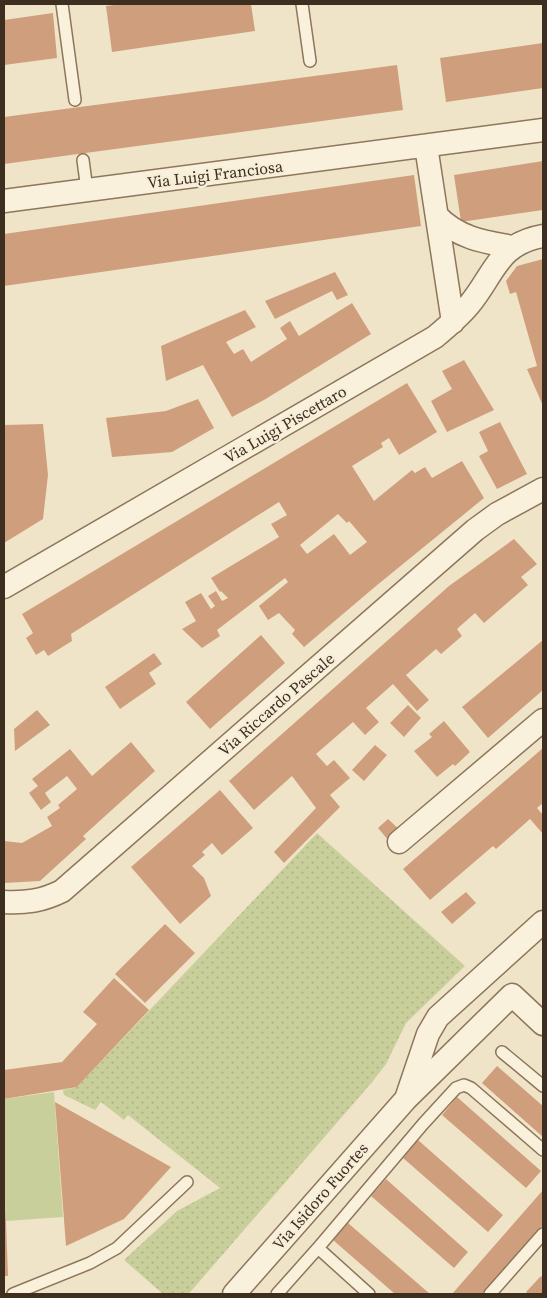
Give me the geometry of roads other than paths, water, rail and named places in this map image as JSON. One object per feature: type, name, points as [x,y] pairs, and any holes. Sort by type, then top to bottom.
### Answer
[{"type":"street","name":"Via Luigi Franciosa","points":[[4,202],[543,130]]},
{"type":"street","points":[[426,146],[454,322]]},
{"type":"street","points":[[437,216],[446,226],[472,239],[513,247]]},
{"type":"street","name":"Via Luigi Piscettaro","points":[[4,587],[435,337],[454,322],[470,304],[499,260],[513,247],[527,239],[543,236]]},
{"type":"street","name":"Via Riccardo Pascale","points":[[4,902],[23,903],[38,901],[62,891],[475,530],[497,514],[543,488]]},
{"type":"street","points":[[399,842],[543,720]]},
{"type":"street","name":"Via Isidoro Fuortes","points":[[406,1099],[428,1034],[438,1017],[543,922]]},
{"type":"street","name":"Via Isidoro Fuortes","points":[[234,1294],[406,1099],[512,995],[543,1024]]},
{"type":"lane","points":[[62,4],[75,100]]},
{"type":"lane","points":[[302,4],[310,61]]},
{"type":"lane","points":[[83,160],[87,190]]},
{"type":"lane","points":[[502,1052],[543,1086]]},
{"type":"lane","points":[[280,1293],[423,1124],[456,1088],[464,1085],[471,1088],[543,1150]]},
{"type":"lane","points":[[13,1294],[90,1263],[117,1248],[187,1182]]},
{"type":"lane","points":[[490,1294],[543,1234]]},
{"type":"lane","points":[[318,1248],[369,1294]]}]
